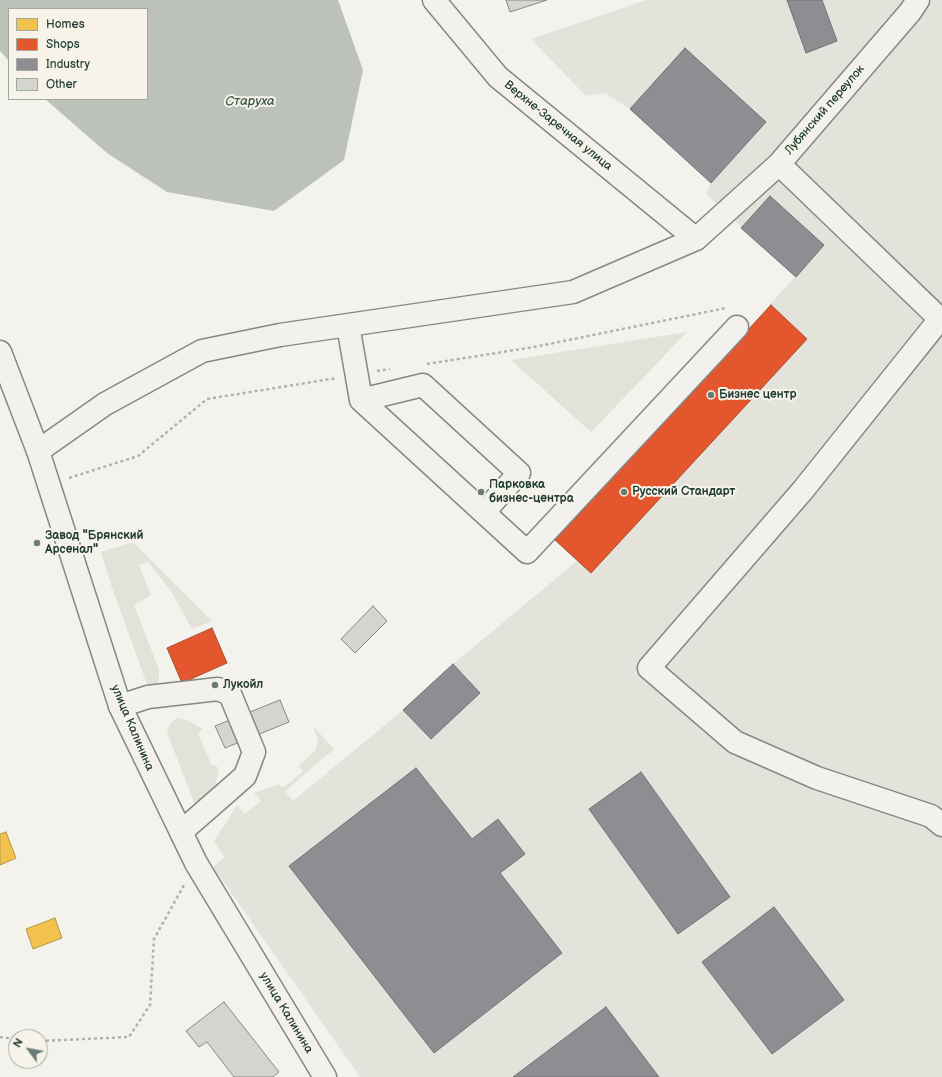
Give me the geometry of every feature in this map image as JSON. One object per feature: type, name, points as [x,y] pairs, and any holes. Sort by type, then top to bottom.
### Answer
[{"type":"street","name":"Верхне-Заречная улица","points":[[434,0],[498,77],[696,239]]},
{"type":"street","name":"Лубянский переулок","points":[[38,451],[105,404],[202,351],[280,335],[573,292],[696,239],[779,164],[910,12],[918,0]]},
{"type":"street","points":[[779,164],[940,319],[803,490],[649,668],[735,742],[817,778],[931,816],[942,825]]},
{"type":"street","points":[[348,325],[361,400],[527,552],[738,327]]},
{"type":"street","name":"улица Калинина","points":[[0,352],[38,451],[120,706],[196,863],[326,1077]]},
{"type":"street","points":[[361,400],[423,385],[519,473],[484,512]]},
{"type":"street","points":[[120,706],[148,697],[218,689],[230,694],[254,752],[245,776],[181,832]]},
{"type":"path","points":[[48,1041],[129,1036],[150,1005],[154,939],[196,863]]},
{"type":"shaded area","points":[[646,0],[942,0],[942,1077],[360,1077],[213,867],[403,710],[453,664],[577,561],[555,540],[795,277],[706,194],[711,182],[630,109],[605,93],[586,96],[531,39]]},
{"type":"shaded area","points":[[687,332],[591,432],[511,360]]},
{"type":"shaded area","points":[[133,542],[212,621],[192,629],[171,591],[148,562],[139,565],[151,595],[134,605],[159,670],[159,681],[155,687],[148,687],[111,585],[101,552]]},
{"type":"shaded area","points":[[177,718],[187,720],[203,729],[198,733],[212,766],[216,765],[219,771],[214,788],[196,807],[167,733],[170,723]]},
{"type":"shaded area","points":[[313,726],[334,749],[285,791],[297,806],[234,857],[224,857],[214,841],[237,805],[245,814],[261,801],[254,793],[278,784],[283,788],[303,771],[299,766],[316,750],[318,739]]},
{"type":"water","name":"Старуха","points":[[0,0],[338,0],[363,70],[344,160],[274,211],[167,192],[107,153],[46,100],[148,100],[148,8],[8,8],[8,60],[0,51]]},
{"type":"building: Homes","points":[[6,832],[16,858],[0,865],[0,834]]},
{"type":"building: Homes","points":[[55,918],[62,938],[33,949],[26,929]]},
{"type":"building: Shops","points":[[771,305],[807,339],[591,573],[555,540]]},
{"type":"building: Shops","points":[[212,628],[227,663],[182,683],[167,648]]},
{"type":"building: Industry","points":[[787,0],[822,0],[837,41],[806,53]]},
{"type":"building: Industry","points":[[685,48],[766,122],[711,183],[630,109]]},
{"type":"building: Industry","points":[[770,196],[824,245],[796,277],[741,228]]},
{"type":"building: Industry","points":[[453,664],[480,693],[431,739],[403,710]]},
{"type":"building: Industry","points":[[416,768],[472,839],[498,819],[525,854],[500,873],[562,953],[434,1053],[289,866]]},
{"type":"building: Industry","points":[[641,772],[730,897],[678,934],[589,809]]},
{"type":"building: Industry","points":[[774,907],[844,1000],[772,1054],[702,962]]},
{"type":"building: Industry","points":[[606,1007],[659,1077],[513,1077]]},
{"type":"building: Other","points":[[506,0],[547,0],[510,12]]},
{"type":"building: Other","points":[[373,606],[387,621],[355,653],[341,639]]},
{"type":"building: Other","points":[[280,700],[289,722],[225,748],[215,726]]},
{"type":"building: Other","points":[[224,1002],[279,1072],[273,1077],[234,1077],[207,1042],[199,1047],[186,1031]]},
{"type":"place","name":"Бизнес центр","points":[[711,395]]},
{"type":"place","name":"Парковка бизнес-центра","points":[[481,492]]},
{"type":"place","name":"Русский Стандарт","points":[[624,492]]},
{"type":"place","name":"Завод \"Брянский Арсенал\"","points":[[37,543]]},
{"type":"place","name":"Лукойл","points":[[215,685]]}]
